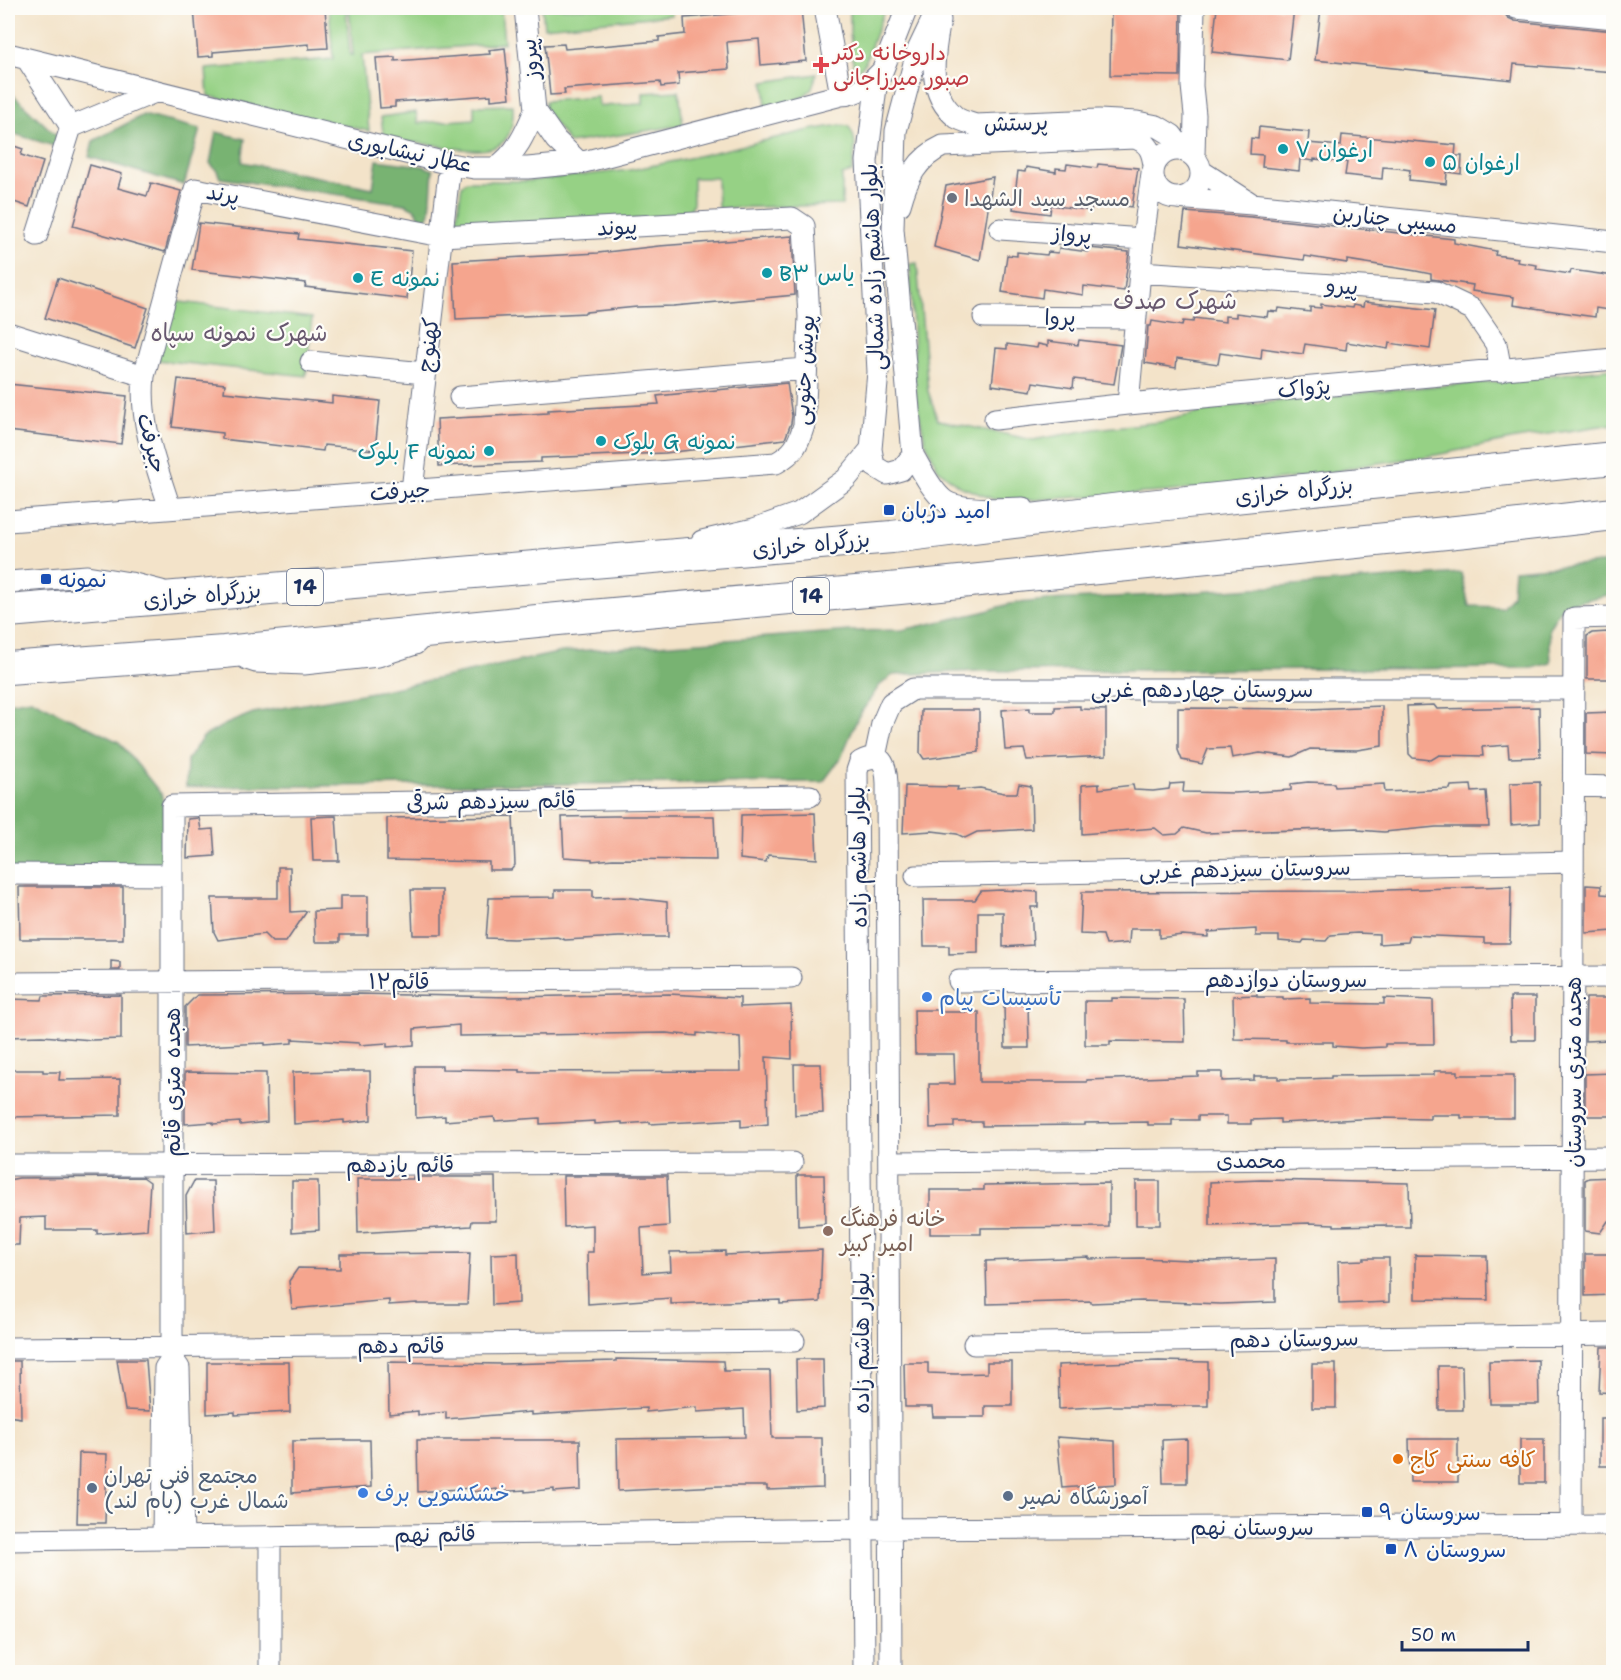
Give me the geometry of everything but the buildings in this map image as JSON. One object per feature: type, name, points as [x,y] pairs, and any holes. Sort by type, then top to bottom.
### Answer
[{"type":"highway","points":[[1451,475],[1576,442],[1614,436]]},
{"type":"highway","name":"بزرگراه خرازی","points":[[8,611],[603,563],[892,537],[1129,508],[1614,458]]},
{"type":"highway","name":"14","points":[[12,668],[224,652],[900,588],[1614,514]]},
{"type":"highway","points":[[1466,531],[1614,530]]},
{"type":"street","name":"پیروز","points":[[525,8],[535,110],[556,140],[580,163]]},
{"type":"street","points":[[825,8],[845,95],[873,115]]},
{"type":"street","name":"بلوار هاشم زاده شمالی","points":[[871,450],[878,372],[867,161],[876,87],[907,8]]},
{"type":"street","name":"بلوار هاشم زاده شمالی","points":[[940,8],[917,52],[896,131],[893,229],[913,455],[927,480],[945,501],[976,509],[1129,508]]},
{"type":"street","name":"پرستش","points":[[940,8],[933,61],[936,84],[944,102],[958,118],[975,125],[1099,120],[1137,122],[1157,126]]},
{"type":"street","points":[[1153,169],[1156,187],[1172,197],[1191,193],[1197,187],[1193,159],[1194,8]]},
{"type":"street","points":[[1516,8],[1605,14]]},
{"type":"street","points":[[17,57],[71,127]]},
{"type":"street","name":"عطار نیشابوری","points":[[17,57],[474,168],[528,168],[580,163],[845,95],[864,88],[882,71]]},
{"type":"street","points":[[1157,126],[1169,126],[1176,122],[1180,116],[1184,99],[1192,86]]},
{"type":"street","points":[[37,235],[71,127],[155,92]]},
{"type":"street","name":"پیروز","points":[[495,168],[504,162],[520,141],[535,110]]},
{"type":"street","points":[[1157,126],[1172,135],[1193,159],[1252,204]]},
{"type":"street","name":"پرستش","points":[[893,229],[905,185],[913,171],[931,152],[944,146],[1135,138],[1144,141],[1148,146],[1152,153],[1153,169]]},
{"type":"street","points":[[1128,404],[1143,240],[1153,169],[1163,153],[1171,150],[1193,159]]},
{"type":"street","name":"كهنوج","points":[[412,490],[450,164]]},
{"type":"street","name":"پرند","points":[[144,376],[195,189],[441,236]]},
{"type":"street","points":[[1143,240],[1172,197]]},
{"type":"street","name":"مسیبی چناربن","points":[[1172,197],[1614,242]]},
{"type":"street","name":"پیوند","points":[[441,236],[792,218]]},
{"type":"street","name":"پویش جنوبی","points":[[790,455],[801,436],[804,425],[809,317],[804,226],[792,218]]},
{"type":"street","name":"پرواز","points":[[1000,229],[1143,240]]},
{"type":"street","name":"پیرو","points":[[1140,272],[1436,292],[1472,309],[1496,344],[1501,371]]},
{"type":"street","name":"پروا","points":[[984,317],[1136,318]]},
{"type":"street","points":[[8,333],[144,376]]},
{"type":"street","name":"پژواک","points":[[995,419],[1128,404],[1614,359]]},
{"type":"street","points":[[311,362],[424,373]]},
{"type":"street","points":[[460,397],[806,369]]},
{"type":"street","name":"جیرفت","points":[[144,376],[141,398],[147,436],[170,508]]},
{"type":"street","points":[[871,450],[874,466],[887,474],[901,470],[913,455]]},
{"type":"street","points":[[603,563],[754,529],[799,513],[846,479],[871,450]]},
{"type":"street","name":"جيرفت","points":[[8,520],[776,463],[790,455]]},
{"type":"street","points":[[8,582],[87,576],[130,583],[182,597]]},
{"type":"street","points":[[8,600],[98,604]]},
{"type":"street","name":"هجده متری سروستان","points":[[1571,1525],[1574,618],[1614,617]]},
{"type":"street","name":"سروستان چهاردهم غربی","points":[[875,758],[882,724],[891,703],[913,689],[1574,689]]},
{"type":"street","name":"بلوار هاشم زاده","points":[[864,1672],[857,771],[860,762],[868,758],[882,761],[886,768],[891,1672]]},
{"type":"street","points":[[1574,786],[1614,787]]},
{"type":"street","name":"قائم سیزدهم شرقی","points":[[172,806],[810,796]]},
{"type":"street","name":"هجده متری قائم","points":[[172,806],[172,1352],[179,1368],[173,1538]]},
{"type":"street","name":"سروستان سیزدهم غربی","points":[[916,876],[1574,862]]},
{"type":"street","points":[[8,874],[172,874]]},
{"type":"street","points":[[859,974],[888,973]]},
{"type":"street","name":"سروستان دوازدهم","points":[[958,981],[1614,977]]},
{"type":"street","name":"قائم۱۲","points":[[8,983],[791,978]]},
{"type":"street","name":"محمدی","points":[[889,1162],[1614,1156]]},
{"type":"street","name":"قائم یازدهم","points":[[8,1165],[792,1163]]},
{"type":"street","name":"سروستان دهم","points":[[974,1344],[1614,1334]]},
{"type":"street","name":"قائم دهم","points":[[8,1348],[172,1352],[794,1341]]},
{"type":"street","name":"سروستان نهم","points":[[862,1529],[1614,1525]]},
{"type":"street","name":"قائم نهم","points":[[8,1540],[862,1529]]},
{"type":"street","points":[[270,1537],[270,1672]]},
{"type":"green space","points":[[329,8],[346,8],[350,55],[353,55],[349,8],[501,8],[504,43],[362,55],[369,131],[208,96],[206,69],[333,59]]},
{"type":"green space","points":[[542,8],[672,8],[672,15],[544,27]]},
{"type":"green space","points":[[684,8],[745,8],[685,13]]},
{"type":"green space","points":[[850,8],[885,8],[865,63],[854,75],[850,32]]},
{"type":"green space","points":[[817,74],[811,90],[801,98],[766,109],[764,82]]},
{"type":"green space","points":[[8,90],[57,136],[57,147],[8,132]]},
{"type":"green space","points":[[679,91],[683,125],[569,143],[545,110],[545,101],[598,97],[599,106],[643,104],[643,93]]},
{"type":"green space","points":[[513,105],[512,123],[508,135],[502,143],[493,148],[469,150],[384,140],[381,117],[416,112],[418,123],[474,119],[474,106]]},
{"type":"green space","points":[[143,115],[200,129],[184,185],[89,157],[93,141]]},
{"type":"green space","points":[[840,125],[848,126],[854,136],[855,148],[852,172],[842,175],[842,205],[718,208],[717,178],[693,178],[693,203],[688,216],[455,231],[462,185],[467,181],[527,181],[630,170]]},
{"type":"green space","points":[[216,132],[245,139],[242,162],[373,188],[377,160],[423,166],[433,170],[430,212],[428,217],[422,221],[415,209],[405,204],[220,178],[210,163]]},
{"type":"green space","points":[[917,263],[928,391],[938,420],[1033,440],[1095,429],[1160,422],[1225,407],[1386,390],[1504,381],[1613,368],[1613,424],[1365,465],[1314,476],[1164,492],[1031,500],[993,499],[959,486],[938,469],[925,441],[916,398],[910,264]]},
{"type":"green space","points":[[172,301],[312,318],[306,376],[157,360]]},
{"type":"green space","points":[[1613,562],[1613,594],[1563,605],[1549,628],[1551,663],[1533,668],[979,671],[893,675],[879,686],[858,717],[841,758],[823,782],[186,787],[187,760],[203,737],[253,713],[384,690],[562,652],[850,631],[902,630],[1009,604],[1048,600],[1156,595],[1461,573],[1469,606],[1502,607],[1512,596],[1514,570]]},
{"type":"green space","points":[[31,699],[119,742],[162,795],[172,875],[8,874],[8,703]]},
{"type":"place","name":"داروخانه دکتر صبور میرزاجانی","points":[[821,65]]},
{"type":"place","name":"ارغوان ۷","points":[[1283,149]]},
{"type":"place","name":"ارغوان ۵","points":[[1430,162]]},
{"type":"place","name":"مسجد سید الشهدا","points":[[952,198]]},
{"type":"place","name":"B۳ یاس","points":[[767,273]]},
{"type":"place","name":"E نمونه","points":[[358,278]]},
{"type":"place","name":"بلوک G نمونه","points":[[601,441]]},
{"type":"place","name":"بلوک F نمونه","points":[[489,451]]},
{"type":"place","name":"امید دژبان","points":[[889,510]]},
{"type":"place","name":"نمونه","points":[[46,579]]},
{"type":"place","name":"تأسیسات پیام","points":[[927,997]]},
{"type":"place","name":"خانه فرهنگ امیر کبیر","points":[[828,1231]]},
{"type":"place","name":"کافه سنتی کاج","points":[[1398,1459]]},
{"type":"place","name":"مجتمع فنی تهران شمال غرب (بام لند)","points":[[92,1488]]},
{"type":"place","name":"خشکشویی برف","points":[[363,1493]]},
{"type":"place","name":"آموزشگاه نصیر","points":[[1008,1496]]},
{"type":"place","name":"سروستان ٩","points":[[1367,1512]]},
{"type":"place","name":"سروستان ٨","points":[[1391,1549]]},
{"type":"district","name":"شهرک صدف","points":[[1175,301]]},
{"type":"district","name":"شهرک نمونه سپاه","points":[[239,333]]}]
